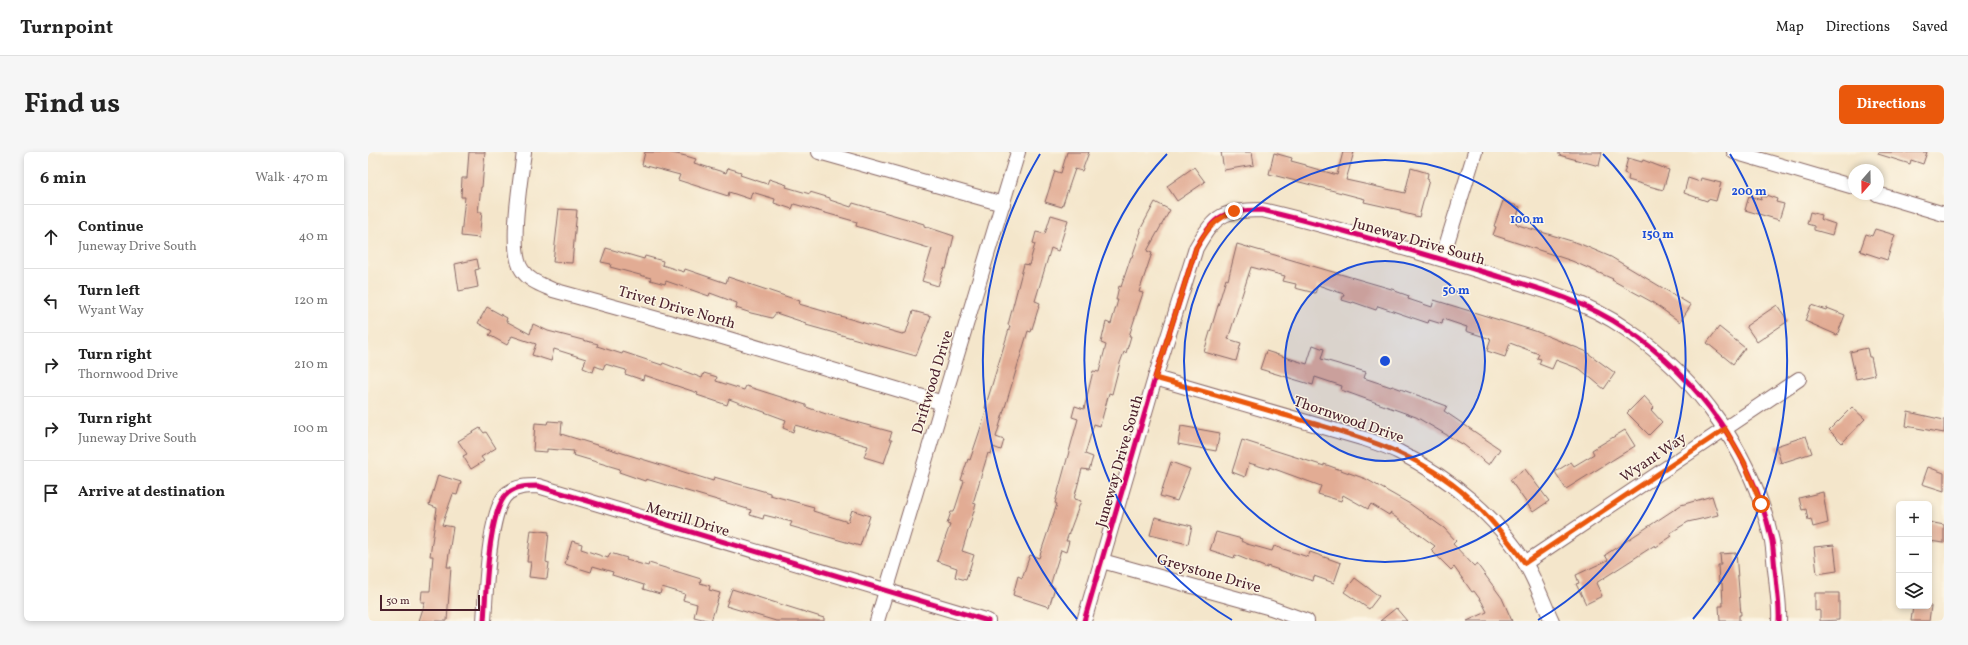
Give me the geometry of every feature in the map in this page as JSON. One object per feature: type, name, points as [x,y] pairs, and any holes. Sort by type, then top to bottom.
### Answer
[{"type":"street","name":"Trivet Drive North","points":[[524,152],[515,243],[517,262],[522,271],[531,280],[553,290],[719,336],[943,404]]},
{"type":"street","points":[[819,152],[1003,204]]},
{"type":"street","name":"Driftwood Drive","points":[[878,621],[1018,152]]},
{"type":"street","points":[[1442,259],[1475,152]]},
{"type":"street","points":[[1734,152],[1848,185]]},
{"type":"street","points":[[1884,196],[1944,214]]},
{"type":"street","name":"Juneway Drive South","points":[[1084,621],[1155,378],[1196,248],[1207,228],[1219,218],[1234,211],[1262,210],[1442,259],[1550,292],[1586,307],[1625,328],[1658,353],[1699,394],[1725,429],[1744,462],[1761,504],[1772,542],[1779,621]]},
{"type":"street","name":"Thornwood Drive","points":[[1155,378],[1329,427],[1399,452],[1437,475],[1469,498],[1502,532],[1525,563],[1552,621]]},
{"type":"street","name":"Wyant Way","points":[[1525,563],[1799,379]]},
{"type":"street","name":"Merrill Drive","points":[[484,621],[492,530],[498,506],[508,493],[522,486],[538,486],[886,592],[988,621]]},
{"type":"street","name":"Greystone Drive","points":[[1102,561],[1271,608],[1307,621]]},
{"type":"building","points":[[469,152],[485,152],[478,212],[482,212],[479,238],[461,236],[465,197],[461,197],[462,178],[467,178]]},
{"type":"building","points":[[645,152],[667,152],[686,156],[696,159],[694,163],[726,173],[728,168],[741,172],[740,175],[767,184],[769,179],[787,185],[786,187],[830,198],[830,200],[851,207],[853,203],[924,224],[924,226],[954,236],[946,269],[944,268],[938,286],[922,281],[932,249],[856,226],[857,222],[794,204],[792,209],[774,203],[775,199],[752,192],[750,199],[729,192],[728,196],[678,180],[680,175],[642,165]]},
{"type":"building","points":[[1067,152],[1089,152],[1082,171],[1075,169],[1062,207],[1045,202],[1055,171],[1061,173]]},
{"type":"building","points":[[1221,152],[1252,152],[1254,165],[1224,170]]},
{"type":"building","points":[[1343,152],[1354,152],[1346,180],[1405,193],[1411,168],[1428,173],[1427,179],[1429,180],[1419,217],[1400,212],[1400,210],[1364,202],[1365,199],[1269,174],[1274,153],[1292,158],[1291,161],[1337,175]]},
{"type":"building","points":[[1559,152],[1602,152],[1599,166],[1559,155]]},
{"type":"building","points":[[1879,152],[1927,152],[1923,164],[1911,160],[1910,164],[1878,154]]},
{"type":"building","points":[[1628,158],[1642,162],[1643,160],[1669,170],[1663,190],[1628,180],[1629,175],[1624,173]]},
{"type":"building","points":[[1194,167],[1205,182],[1177,201],[1167,186]]},
{"type":"building","points":[[1688,178],[1700,182],[1701,178],[1721,183],[1716,201],[1708,199],[1707,201],[1684,193]]},
{"type":"building","points":[[1766,195],[1777,199],[1776,202],[1784,204],[1779,220],[1745,210],[1749,196],[1761,200],[1762,196],[1766,197]]},
{"type":"building","points":[[1503,201],[1520,207],[1515,222],[1518,225],[1578,243],[1611,257],[1691,305],[1680,322],[1652,302],[1612,280],[1613,279],[1572,261],[1493,235],[1496,227],[1494,226]]},
{"type":"building","points":[[1155,202],[1170,210],[1147,251],[1152,253],[1139,292],[1143,293],[1129,336],[1131,336],[1126,353],[1124,352],[1120,363],[1112,394],[1109,393],[1100,426],[1094,424],[1085,454],[1093,457],[1089,470],[1082,469],[1074,499],[1081,501],[1066,541],[1069,541],[1066,552],[1061,550],[1050,586],[1055,588],[1049,607],[1013,595],[1018,576],[1022,578],[1030,555],[1039,558],[1057,504],[1055,503],[1078,419],[1072,417],[1075,406],[1084,409],[1093,371],[1099,372],[1106,345],[1101,343],[1106,322],[1111,324],[1118,300],[1116,300],[1119,286],[1121,287],[1141,231],[1140,230]]},
{"type":"building","points":[[559,209],[577,210],[572,263],[553,262]]},
{"type":"building","points":[[1810,212],[1821,215],[1820,219],[1835,224],[1832,235],[1814,230],[1814,226],[1807,224]]},
{"type":"building","points":[[1051,215],[1068,220],[1058,251],[1051,248],[1035,301],[1040,303],[1031,332],[1028,331],[996,437],[1004,440],[1001,450],[993,447],[991,454],[988,453],[973,503],[976,504],[962,551],[974,555],[966,580],[955,577],[957,568],[937,561],[950,525],[947,524],[951,512],[954,512],[964,481],[961,480],[968,459],[970,460],[987,409],[985,408],[1010,326],[1008,325],[1024,264],[1029,265],[1035,244],[1033,243],[1036,232],[1045,234]]},
{"type":"building","points":[[1875,229],[1895,235],[1887,260],[1860,251],[1866,234],[1872,236]]},
{"type":"building","points":[[1237,244],[1395,290],[1409,296],[1408,299],[1432,307],[1434,300],[1535,331],[1585,351],[1615,373],[1604,389],[1580,369],[1556,360],[1552,369],[1539,364],[1541,359],[1537,358],[1539,354],[1510,343],[1505,357],[1487,351],[1491,339],[1466,331],[1467,327],[1443,319],[1442,324],[1429,320],[1428,323],[1378,306],[1376,310],[1342,300],[1344,294],[1318,285],[1315,293],[1295,288],[1296,284],[1283,281],[1285,276],[1251,267],[1228,339],[1241,343],[1236,361],[1204,352],[1226,279],[1228,280]]},
{"type":"building","points":[[606,248],[644,259],[645,256],[663,261],[662,265],[684,272],[685,269],[726,283],[728,277],[800,301],[799,304],[902,334],[906,333],[913,311],[931,316],[916,356],[806,325],[806,323],[776,313],[772,318],[751,313],[736,308],[737,303],[710,293],[709,296],[666,281],[665,284],[650,280],[651,278],[610,267],[611,264],[601,262]]},
{"type":"building","points":[[477,259],[479,269],[475,270],[478,287],[459,291],[455,264]]},
{"type":"building","points":[[1777,305],[1788,321],[1757,342],[1746,326]]},
{"type":"building","points":[[1811,305],[1826,310],[1827,308],[1845,315],[1837,335],[1805,321]]},
{"type":"building","points":[[487,307],[507,318],[506,321],[530,334],[533,324],[548,331],[598,344],[597,346],[622,354],[623,352],[662,365],[663,363],[702,378],[704,373],[717,377],[716,381],[744,390],[746,386],[806,405],[806,407],[826,414],[892,432],[889,440],[892,440],[884,463],[864,457],[868,446],[795,425],[793,432],[783,428],[786,420],[729,399],[727,405],[697,395],[698,393],[644,375],[643,380],[625,374],[626,370],[605,364],[603,369],[595,366],[593,372],[583,368],[586,359],[554,349],[551,361],[532,355],[536,344],[512,336],[507,345],[489,335],[492,331],[478,323]]},
{"type":"building","points":[[1719,327],[1745,348],[1733,364],[1707,343]]},
{"type":"building","points":[[1313,345],[1324,349],[1321,359],[1366,372],[1364,378],[1391,387],[1392,386],[1447,406],[1444,411],[1500,449],[1489,465],[1464,445],[1416,417],[1341,390],[1342,386],[1315,377],[1313,385],[1260,369],[1266,351],[1307,364]]},
{"type":"building","points":[[1867,348],[1869,357],[1871,357],[1875,375],[1856,379],[1850,352]]},
{"type":"building","points":[[1644,396],[1654,407],[1651,410],[1662,422],[1649,435],[1627,413]]},
{"type":"building","points":[[1852,407],[1865,419],[1842,443],[1829,430]]},
{"type":"building","points":[[1908,412],[1944,420],[1944,433],[1906,426]]},
{"type":"building","points":[[548,421],[562,422],[561,434],[713,481],[714,477],[770,493],[770,495],[814,507],[813,511],[848,522],[852,510],[870,516],[860,546],[790,526],[792,522],[764,515],[763,519],[750,515],[751,510],[646,479],[645,481],[619,472],[620,469],[573,455],[574,451],[547,449],[547,452],[533,451],[535,423],[547,424]]},
{"type":"building","points":[[1181,426],[1220,433],[1216,451],[1178,444]]},
{"type":"building","points":[[480,428],[484,433],[486,432],[496,448],[481,457],[484,461],[471,469],[463,456],[467,454],[458,441]]},
{"type":"building","points":[[1625,430],[1635,446],[1566,489],[1555,472],[1571,462],[1574,466],[1594,454],[1592,450]]},
{"type":"building","points":[[1806,436],[1812,453],[1781,463],[1776,446]]},
{"type":"building","points":[[1242,440],[1324,466],[1324,464],[1366,479],[1410,504],[1444,528],[1456,541],[1453,544],[1474,566],[1477,564],[1502,598],[1512,621],[1467,621],[1487,612],[1482,602],[1474,591],[1472,592],[1454,567],[1451,570],[1431,550],[1435,546],[1390,513],[1389,515],[1371,504],[1368,509],[1343,495],[1341,501],[1318,494],[1321,486],[1269,467],[1269,469],[1249,463],[1245,477],[1232,472]]},
{"type":"building","points":[[1171,462],[1190,469],[1177,501],[1160,496]]},
{"type":"building","points":[[1928,467],[1944,473],[1944,491],[1922,484]]},
{"type":"building","points":[[1525,469],[1549,501],[1533,512],[1510,480]]},
{"type":"building","points":[[438,475],[461,482],[457,495],[453,494],[442,525],[453,527],[447,567],[451,567],[447,621],[419,621],[425,602],[421,602],[422,591],[430,591],[433,556],[430,556],[437,508],[429,505]]},
{"type":"building","points":[[1823,492],[1828,523],[1813,527],[1811,519],[1808,520],[1806,509],[1802,510],[1799,498]]},
{"type":"building","points":[[1712,496],[1718,515],[1688,522],[1670,533],[1672,536],[1656,547],[1655,545],[1596,583],[1602,596],[1586,604],[1576,584],[1579,583],[1576,575],[1608,560],[1605,555],[1681,505]]},
{"type":"building","points":[[1155,517],[1192,526],[1188,544],[1150,535]]},
{"type":"building","points":[[1932,523],[1944,525],[1944,543],[1932,541]]},
{"type":"building","points":[[531,530],[549,532],[546,562],[549,563],[547,579],[529,577],[531,562],[527,562]]},
{"type":"building","points":[[1216,532],[1242,539],[1241,541],[1247,544],[1272,551],[1274,546],[1308,557],[1310,552],[1341,563],[1334,583],[1314,576],[1313,581],[1267,566],[1267,568],[1235,555],[1234,558],[1210,550]]},
{"type":"building","points":[[572,541],[582,544],[581,549],[608,558],[610,553],[627,558],[626,560],[648,566],[649,563],[701,579],[700,583],[710,586],[709,590],[720,593],[711,621],[694,617],[697,604],[683,600],[685,594],[662,587],[660,594],[643,589],[644,585],[612,575],[613,572],[593,566],[591,572],[565,564]]},
{"type":"building","points":[[1834,545],[1837,571],[1817,574],[1814,547]]},
{"type":"building","points":[[1736,553],[1741,615],[1739,615],[1739,621],[1720,621],[1719,606],[1723,606],[1722,583],[1719,583],[1718,565],[1721,565],[1720,554]]},
{"type":"building","points":[[1355,578],[1379,596],[1369,609],[1344,592]]},
{"type":"building","points":[[732,589],[824,618],[824,621],[776,621],[726,606]]},
{"type":"building","points":[[1815,593],[1839,593],[1839,620],[1820,621],[1820,610],[1815,611]]},
{"type":"building","points":[[1396,608],[1407,621],[1380,621]]},
{"type":"building","points":[[1913,609],[1931,609],[1929,621],[1911,621]]},
{"type":"cycle path","points":[[1084,621],[1155,378],[1196,248],[1209,227],[1215,221],[1229,213],[1249,210],[1262,210],[1317,224],[1556,294],[1592,309],[1626,329],[1652,349],[1677,371],[1699,395],[1719,421],[1737,449],[1751,478],[1763,509],[1772,541],[1779,605],[1779,621]]},
{"type":"cycle path","points":[[484,621],[489,552],[496,516],[501,502],[508,493],[526,486],[538,486],[988,621]]},
{"type":"route","points":[[1234,211],[1219,218],[1207,228],[1196,248],[1155,378],[1329,427],[1399,452],[1437,475],[1469,498],[1502,532],[1525,563],[1725,429],[1744,462],[1761,504]]}]
